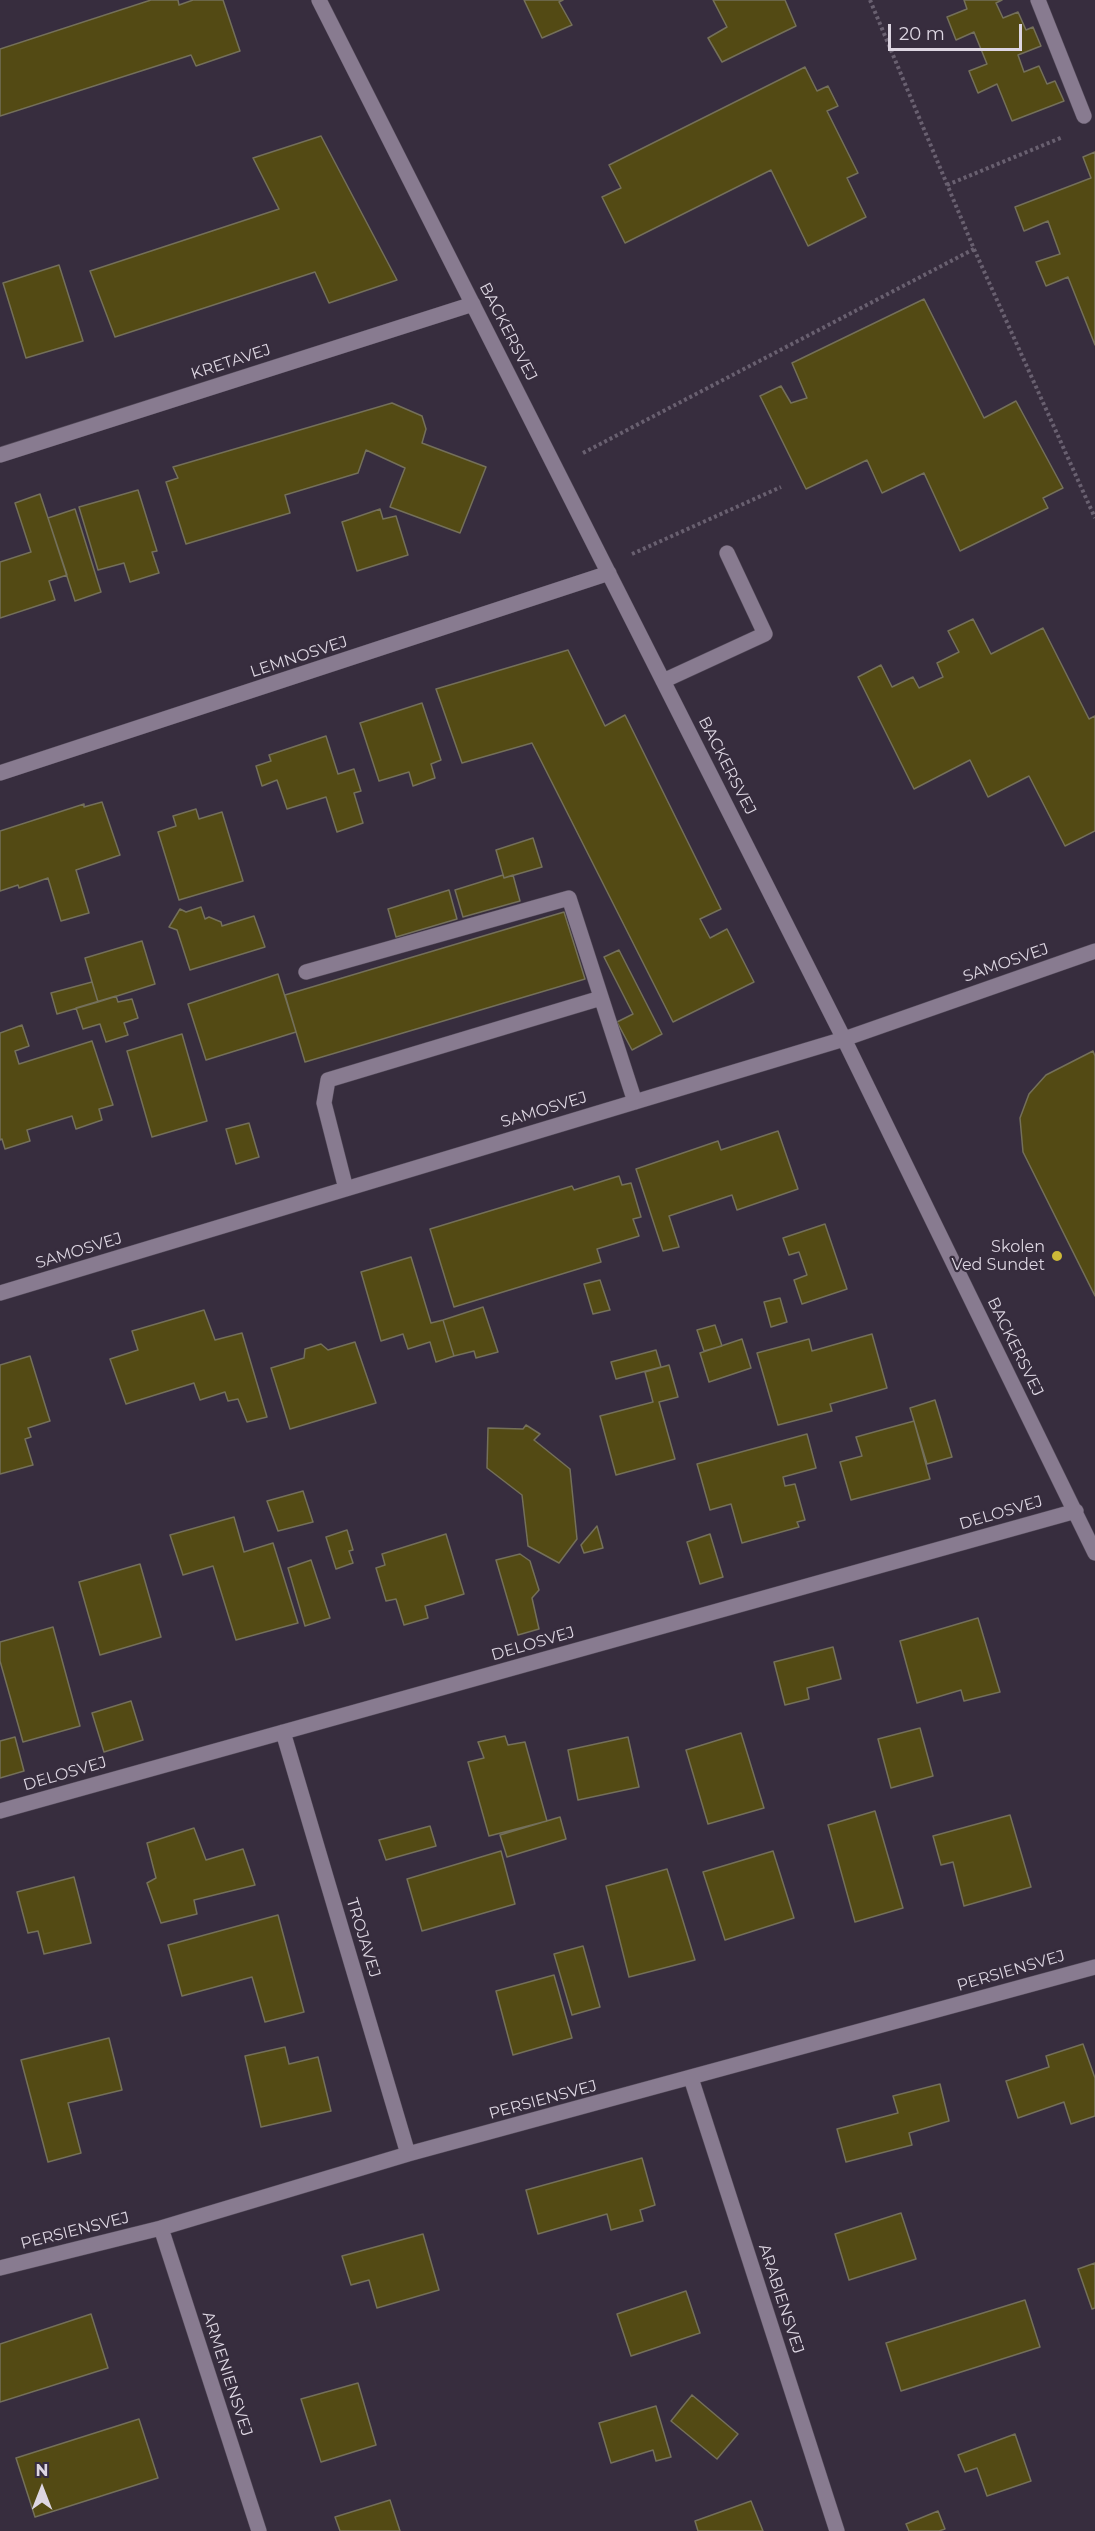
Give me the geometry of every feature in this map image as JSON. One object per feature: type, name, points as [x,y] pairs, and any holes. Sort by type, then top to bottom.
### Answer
[{"type":"street","name":"BACKERSVEJ","points":[[319,0],[844,1039],[1076,1511],[1090,1530],[1095,1552]]},
{"type":"street","points":[[1038,0],[1084,116]]},
{"type":"street","name":"KRETAVEJ","points":[[0,455],[473,304]]},
{"type":"street","points":[[663,681],[765,634],[727,553]]},
{"type":"street","name":"LEMNOSVEJ","points":[[0,773],[607,570]]},
{"type":"street","points":[[306,972],[569,898],[634,1102]]},
{"type":"street","name":"SAMOSVEJ","points":[[0,1293],[844,1039],[1095,951]]},
{"type":"street","points":[[346,1189],[324,1102],[328,1080],[601,998]]},
{"type":"street","name":"DELOSVEJ","points":[[0,1810],[1076,1511]]},
{"type":"street","name":"TROJAVEJ","points":[[283,1732],[408,2154]]},
{"type":"street","name":"PERSIENSVEJ","points":[[0,2268],[161,2228],[408,2154],[1095,1966]]},
{"type":"street","name":"ARABIENSVEJ","points":[[691,2078],[837,2531]]},
{"type":"street","name":"ARMENIENSVEJ","points":[[161,2228],[259,2531]]},
{"type":"path","points":[[870,0],[974,249],[1095,518]]},
{"type":"path","points":[[947,185],[1074,133]]},
{"type":"path","points":[[556,467],[974,249]]},
{"type":"path","points":[[607,570],[781,487]]},
{"type":"building","points":[[151,0],[178,0],[179,5],[193,0],[223,0],[240,51],[196,66],[191,55],[0,116],[0,49]]},
{"type":"building","points":[[524,0],[563,0],[559,2],[572,25],[542,38]]},
{"type":"building","points":[[713,0],[785,0],[796,26],[722,62],[708,38],[727,27]]},
{"type":"building","points":[[964,0],[1002,0],[996,3],[1003,18],[1018,12],[1026,30],[1033,27],[1041,46],[1018,55],[1024,72],[1039,66],[1047,84],[1055,81],[1064,101],[1012,121],[997,84],[978,93],[969,71],[987,64],[974,32],[956,40],[947,17],[967,9]]},
{"type":"building","points":[[805,67],[817,91],[828,86],[838,106],[827,111],[858,173],[847,178],[866,217],[808,246],[771,170],[625,243],[602,197],[621,188],[609,165]]},
{"type":"building","points":[[321,136],[397,280],[329,303],[315,272],[115,337],[90,271],[279,209],[253,158]]},
{"type":"building","points":[[1095,152],[1095,345],[1068,277],[1046,286],[1036,262],[1060,254],[1048,221],[1024,231],[1015,207],[1091,178],[1083,157]]},
{"type":"building","points":[[59,265],[83,341],[26,358],[3,283]]},
{"type":"building","points":[[924,299],[984,418],[1016,401],[1063,488],[1043,498],[1048,508],[960,551],[924,473],[882,493],[867,460],[806,489],[760,396],[781,386],[791,403],[807,398],[792,363]]},
{"type":"building","points":[[392,403],[422,416],[426,429],[422,443],[486,467],[460,533],[390,507],[405,468],[366,450],[358,473],[285,495],[290,513],[186,544],[166,482],[178,478],[173,467]]},
{"type":"building","points":[[138,490],[157,551],[152,552],[159,573],[130,582],[124,563],[98,570],[79,507]]},
{"type":"building","points":[[40,494],[67,575],[49,581],[55,600],[0,618],[0,562],[31,552],[15,503]]},
{"type":"building","points":[[75,509],[101,592],[75,601],[48,518]]},
{"type":"building","points":[[380,509],[383,519],[396,516],[408,555],[357,571],[342,522]]},
{"type":"building","points":[[973,619],[991,654],[1043,628],[1089,719],[1095,716],[1095,831],[1065,846],[1029,776],[988,797],[970,760],[914,789],[858,677],[881,665],[892,687],[913,677],[919,688],[943,677],[937,663],[959,652],[948,631]]},
{"type":"building","points":[[568,650],[605,726],[625,715],[721,909],[700,919],[710,938],[727,929],[754,982],[673,1022],[532,743],[462,763],[436,689]]},
{"type":"building","points":[[422,703],[441,760],[431,764],[435,778],[413,786],[409,772],[379,781],[360,723]]},
{"type":"building","points":[[326,736],[338,774],[354,769],[361,791],[354,793],[363,823],[337,832],[326,797],[287,809],[277,780],[262,786],[256,766],[271,761],[269,755]]},
{"type":"building","points":[[102,802],[120,855],[76,870],[89,913],[61,921],[48,878],[19,888],[18,885],[0,891],[0,831],[84,804],[84,807]]},
{"type":"building","points":[[196,809],[199,819],[222,812],[243,881],[179,900],[158,832],[176,826],[173,816]]},
{"type":"building","points":[[533,838],[542,867],[504,878],[496,850]]},
{"type":"building","points":[[503,875],[504,878],[513,875],[520,901],[463,917],[455,890]]},
{"type":"building","points":[[449,890],[457,919],[396,937],[388,909]]},
{"type":"building","points":[[201,907],[205,919],[209,917],[221,922],[222,926],[254,916],[265,947],[190,970],[177,930],[169,927],[180,909],[186,912]]},
{"type":"building","points":[[564,912],[585,979],[305,1062],[285,995]]},
{"type":"building","points":[[142,941],[155,984],[98,1002],[85,958]]},
{"type":"building","points":[[619,950],[662,1034],[632,1050],[617,1022],[633,1014],[604,957]]},
{"type":"building","points":[[278,974],[296,1032],[206,1060],[188,1004]]},
{"type":"building","points":[[92,982],[98,1002],[57,1014],[51,993]]},
{"type":"building","points":[[116,996],[118,1002],[132,999],[138,1018],[124,1023],[128,1035],[106,1042],[100,1024],[83,1029],[76,1008]]},
{"type":"building","points":[[22,1025],[29,1046],[15,1051],[19,1064],[92,1041],[113,1105],[99,1109],[102,1120],[76,1129],[72,1116],[27,1130],[30,1141],[5,1149],[2,1139],[0,1140],[0,1033]]},
{"type":"building","points":[[182,1034],[207,1121],[152,1137],[127,1051]]},
{"type":"building","points":[[1093,1051],[1095,1056],[1095,1296],[1023,1152],[1020,1118],[1029,1094],[1046,1075]]},
{"type":"building","points":[[249,1123],[259,1157],[236,1164],[226,1129]]},
{"type":"building","points":[[778,1131],[798,1189],[737,1210],[732,1195],[669,1216],[679,1247],[663,1251],[636,1169],[718,1141],[721,1150]]},
{"type":"building","points":[[619,1176],[622,1185],[631,1183],[641,1217],[633,1219],[639,1236],[597,1249],[601,1262],[454,1307],[430,1229],[572,1186],[574,1190]]},
{"type":"building","points":[[825,1224],[847,1289],[802,1304],[794,1280],[807,1275],[799,1252],[789,1255],[783,1238]]},
{"type":"building","points":[[411,1257],[431,1323],[443,1320],[454,1356],[436,1362],[430,1342],[408,1349],[403,1334],[381,1341],[361,1272]]},
{"type":"building","points":[[600,1280],[610,1310],[593,1314],[584,1284]]},
{"type":"building","points":[[780,1298],[787,1322],[771,1327],[764,1302]]},
{"type":"building","points":[[483,1307],[498,1352],[476,1358],[474,1351],[454,1356],[443,1320]]},
{"type":"building","points":[[204,1310],[215,1340],[242,1333],[267,1417],[247,1422],[238,1399],[228,1401],[225,1392],[200,1400],[194,1383],[126,1404],[110,1359],[138,1350],[132,1331]]},
{"type":"building","points":[[715,1325],[722,1346],[704,1351],[697,1330]]},
{"type":"building","points":[[872,1334],[887,1388],[830,1404],[832,1411],[778,1425],[757,1353],[809,1339],[812,1351]]},
{"type":"building","points":[[742,1339],[751,1368],[709,1382],[700,1353]]},
{"type":"building","points":[[355,1342],[376,1403],[290,1429],[271,1368],[304,1358],[305,1349],[321,1344],[328,1350]]},
{"type":"building","points":[[656,1350],[661,1367],[616,1379],[611,1362]]},
{"type":"building","points":[[30,1356],[50,1421],[28,1428],[31,1437],[25,1439],[33,1465],[0,1474],[0,1365]]},
{"type":"building","points":[[669,1365],[678,1397],[659,1402],[675,1459],[616,1475],[600,1416],[653,1402],[645,1372]]},
{"type":"building","points":[[935,1400],[952,1457],[927,1464],[910,1408]]},
{"type":"building","points":[[914,1421],[930,1479],[851,1500],[840,1462],[862,1456],[856,1437]]},
{"type":"building","points":[[526,1425],[540,1434],[534,1440],[570,1469],[577,1539],[559,1563],[528,1546],[522,1495],[487,1468],[488,1428],[523,1429]]},
{"type":"building","points":[[807,1434],[816,1468],[783,1477],[785,1486],[795,1484],[805,1520],[797,1522],[799,1527],[742,1543],[731,1504],[710,1510],[697,1464]]},
{"type":"building","points":[[303,1491],[313,1522],[278,1531],[267,1501]]},
{"type":"building","points":[[234,1517],[244,1552],[273,1543],[298,1623],[236,1640],[213,1566],[183,1575],[170,1535]]},
{"type":"building","points":[[597,1526],[603,1548],[584,1553],[581,1545]]},
{"type":"building","points":[[347,1530],[353,1550],[349,1551],[353,1563],[336,1569],[326,1537]]},
{"type":"building","points":[[446,1534],[464,1594],[425,1606],[428,1618],[404,1625],[396,1599],[386,1601],[376,1568],[385,1565],[382,1554]]},
{"type":"building","points":[[710,1534],[723,1577],[700,1584],[687,1542]]},
{"type":"building","points":[[520,1554],[530,1561],[539,1590],[532,1598],[539,1629],[518,1635],[496,1560]]},
{"type":"building","points":[[311,1560],[330,1618],[305,1626],[288,1568]]},
{"type":"building","points":[[140,1564],[161,1637],[100,1655],[79,1582]]},
{"type":"building","points":[[978,1618],[1000,1692],[964,1701],[961,1690],[917,1703],[900,1641]]},
{"type":"building","points":[[53,1627],[80,1726],[23,1742],[0,1661],[0,1642]]},
{"type":"building","points":[[833,1647],[841,1679],[807,1688],[809,1699],[785,1705],[774,1662]]},
{"type":"building","points":[[131,1701],[143,1740],[104,1752],[92,1713]]},
{"type":"building","points":[[920,1728],[933,1776],[891,1788],[878,1739]]},
{"type":"building","points":[[741,1733],[764,1808],[708,1824],[686,1750]]},
{"type":"building","points":[[505,1736],[508,1745],[525,1742],[547,1821],[489,1836],[468,1762],[484,1758],[478,1742]]},
{"type":"building","points":[[15,1737],[24,1771],[0,1778],[0,1741]]},
{"type":"building","points":[[628,1737],[639,1787],[578,1800],[568,1750]]},
{"type":"building","points":[[875,1811],[903,1908],[855,1922],[828,1825]]},
{"type":"building","points":[[1010,1815],[1031,1887],[964,1906],[953,1862],[941,1865],[933,1836]]},
{"type":"building","points":[[560,1817],[566,1839],[507,1857],[500,1835]]},
{"type":"building","points":[[430,1826],[436,1846],[386,1860],[379,1840]]},
{"type":"building","points":[[194,1828],[206,1860],[243,1849],[255,1885],[194,1900],[197,1914],[161,1923],[147,1883],[156,1878],[147,1843]]},
{"type":"building","points":[[501,1851],[515,1904],[422,1931],[407,1879]]},
{"type":"building","points":[[773,1851],[794,1918],[725,1940],[703,1872]]},
{"type":"building","points":[[667,1869],[695,1960],[629,1977],[606,1886]]},
{"type":"building","points":[[74,1877],[91,1943],[44,1954],[38,1931],[28,1933],[17,1892]]},
{"type":"building","points":[[278,1915],[304,2012],[265,2022],[252,1977],[182,1996],[168,1945]]},
{"type":"building","points":[[583,1946],[600,2007],[572,2015],[554,1954]]},
{"type":"building","points":[[554,1975],[572,2038],[513,2055],[496,1991]]},
{"type":"building","points":[[109,2038],[122,2090],[68,2103],[81,2153],[48,2162],[21,2060]]},
{"type":"building","points":[[1083,2044],[1095,2078],[1095,2116],[1071,2124],[1064,2102],[1018,2118],[1006,2081],[1049,2067],[1046,2056]]},
{"type":"building","points":[[285,2047],[289,2064],[318,2057],[331,2111],[261,2127],[245,2056]]},
{"type":"building","points":[[940,2084],[949,2121],[909,2133],[912,2145],[846,2162],[837,2129],[898,2113],[893,2096]]},
{"type":"building","points":[[642,2158],[655,2205],[640,2210],[643,2221],[611,2230],[607,2214],[538,2234],[526,2190]]},
{"type":"building","points":[[901,2213],[916,2259],[849,2280],[835,2234]]},
{"type":"building","points":[[423,2234],[439,2290],[377,2308],[369,2280],[351,2285],[342,2256]]},
{"type":"building","points":[[1095,2263],[1095,2308],[1092,2309],[1078,2269]]},
{"type":"building","points":[[686,2291],[700,2333],[631,2356],[617,2314]]},
{"type":"building","points":[[1025,2300],[1040,2347],[901,2391],[886,2343]]},
{"type":"building","points":[[91,2314],[108,2368],[0,2402],[0,2344]]},
{"type":"building","points":[[358,2383],[376,2445],[321,2462],[301,2399]]},
{"type":"building","points":[[692,2395],[738,2434],[717,2459],[671,2421]]},
{"type":"building","points":[[656,2406],[671,2457],[656,2461],[653,2450],[611,2463],[599,2423]]},
{"type":"building","points":[[139,2419],[158,2478],[35,2517],[16,2458]]},
{"type":"building","points":[[1015,2434],[1031,2481],[987,2496],[977,2468],[965,2472],[958,2455]]},
{"type":"building","points":[[390,2500],[400,2531],[340,2531],[335,2517]]},
{"type":"building","points":[[751,2501],[763,2531],[698,2531],[695,2521]]},
{"type":"building","points":[[938,2511],[945,2529],[909,2531],[906,2524]]},
{"type":"place","name":"Skolen Ved Sundet","points":[[1057,1256]]}]
